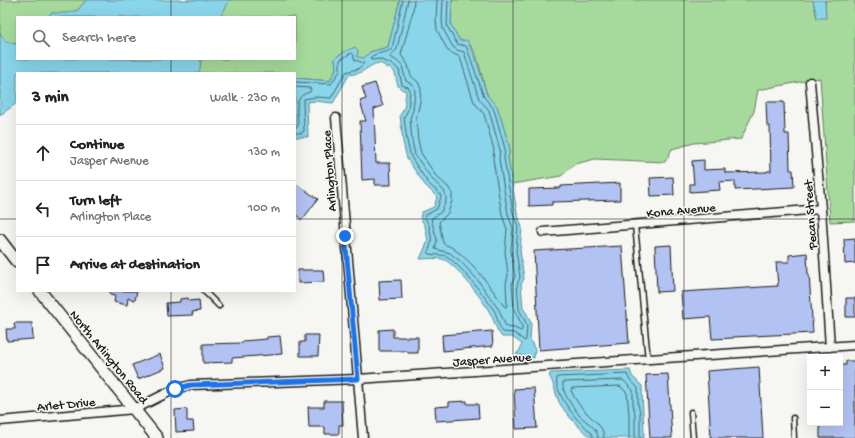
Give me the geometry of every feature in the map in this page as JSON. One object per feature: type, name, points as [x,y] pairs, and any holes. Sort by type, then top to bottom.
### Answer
[{"type":"main road","points":[[0,240],[16,261]]},
{"type":"main road","name":"North Arlington Road","points":[[41,292],[157,438]]},
{"type":"street","name":"Pecan Street","points":[[810,82],[821,209],[830,347]]},
{"type":"street","name":"Arlington Place","points":[[336,118],[363,438]]},
{"type":"street","name":"Kona Avenue","points":[[543,232],[821,209]]},
{"type":"street","name":"Jasper Avenue","points":[[134,409],[175,389],[191,385],[358,379],[855,345]]},
{"type":"street","name":"Arlet Drive","points":[[0,421],[134,409]]},
{"type":"lane","points":[[635,225],[648,360]]},
{"type":"lane","points":[[205,292],[219,306]]},
{"type":"lane","points":[[691,412],[693,438]]},
{"type":"lane","points":[[793,418],[794,438]]},
{"type":"green space","points":[[0,0],[152,0],[130,16],[16,16],[17,72],[0,94]]},
{"type":"green space","points":[[187,0],[400,0],[388,47],[370,52],[364,58],[335,58],[336,69],[330,81],[296,78],[296,72],[104,72],[122,60],[296,60],[296,16],[165,16]]},
{"type":"green space","points":[[452,0],[813,0],[817,18],[826,2],[825,0],[855,0],[855,221],[830,222],[820,78],[758,90],[754,111],[741,139],[694,143],[672,149],[665,162],[595,159],[575,164],[561,176],[512,184],[508,158],[510,149],[499,112],[487,94],[474,50],[469,44],[460,41],[451,25]]},
{"type":"water","points":[[86,0],[230,0],[221,16],[49,16],[51,13],[66,13],[78,10]]},
{"type":"water","points":[[400,0],[452,0],[451,25],[460,41],[467,40],[475,56],[487,95],[497,106],[510,149],[508,158],[517,213],[522,227],[520,250],[524,279],[521,284],[523,308],[531,323],[530,339],[535,350],[534,358],[516,354],[520,350],[522,344],[512,337],[502,337],[498,332],[488,309],[463,276],[450,263],[445,260],[433,258],[420,259],[428,241],[425,226],[420,217],[422,212],[434,207],[437,197],[425,185],[407,159],[403,142],[400,115],[404,109],[406,91],[397,84],[394,71],[391,68],[376,64],[359,73],[349,75],[333,103],[315,101],[307,102],[308,137],[296,137],[296,78],[330,81],[336,69],[335,58],[344,52],[355,47],[358,50],[357,57],[364,58],[370,52],[388,47]]},
{"type":"water","points":[[813,0],[825,0],[826,18],[817,18]]},
{"type":"water","points":[[0,33],[6,42],[16,44],[16,60],[201,60],[198,72],[16,72],[16,104],[0,115]]},
{"type":"water","points":[[630,370],[632,376],[642,386],[644,438],[591,438],[562,407],[549,375],[551,373]]},
{"type":"building","points":[[375,83],[383,106],[374,109],[376,163],[390,163],[391,185],[375,185],[375,179],[362,180],[360,121],[366,121],[360,101],[366,99],[362,87]]},
{"type":"building","points":[[766,102],[784,102],[785,134],[789,134],[790,170],[793,170],[794,187],[735,190],[735,181],[719,182],[720,190],[690,192],[690,184],[694,184],[692,161],[704,160],[704,170],[725,169],[725,173],[771,171],[770,126],[767,126]]},
{"type":"building","points":[[673,177],[674,195],[651,196],[650,178]]},
{"type":"building","points":[[620,183],[620,200],[552,202],[552,205],[529,206],[529,189]]},
{"type":"building","points":[[296,184],[318,199],[302,220],[296,215]]},
{"type":"building","points":[[855,238],[855,263],[845,264],[844,239]]},
{"type":"building","points":[[671,245],[673,291],[657,292],[655,246]]},
{"type":"building","points":[[622,246],[629,343],[539,350],[534,251]]},
{"type":"building","points":[[807,253],[813,333],[712,339],[710,317],[683,319],[681,292],[778,286],[776,262],[789,262],[789,255]]},
{"type":"building","points":[[298,270],[323,270],[324,282],[298,283]]},
{"type":"building","points":[[401,280],[402,299],[380,300],[379,281]]},
{"type":"building","points":[[110,292],[137,292],[135,300],[128,298],[127,305],[114,302],[115,296],[110,295]]},
{"type":"building","points":[[188,298],[189,301],[199,300],[200,311],[192,312],[193,315],[167,316],[166,303],[180,302],[180,299]]},
{"type":"building","points":[[846,298],[855,298],[855,317],[846,317]]},
{"type":"building","points":[[14,323],[32,323],[33,339],[7,341],[6,329],[15,329]]},
{"type":"building","points":[[393,329],[393,337],[418,337],[418,353],[408,353],[407,351],[379,351],[379,330]]},
{"type":"building","points":[[492,331],[493,346],[443,351],[442,335]]},
{"type":"building","points":[[305,335],[319,335],[318,356],[300,356],[300,342],[305,342]]},
{"type":"building","points":[[280,336],[282,354],[232,358],[232,362],[203,363],[203,344],[243,343],[243,341],[267,339],[267,337]]},
{"type":"building","points":[[160,354],[165,368],[138,379],[132,365]]},
{"type":"building","points":[[846,361],[855,361],[855,438],[820,438],[820,426],[843,426],[843,365],[846,365]]},
{"type":"building","points":[[759,367],[763,438],[711,438],[707,371]]},
{"type":"building","points":[[668,374],[672,438],[650,438],[646,375]]},
{"type":"building","points":[[534,388],[537,428],[516,429],[514,389]]},
{"type":"building","points":[[324,401],[342,401],[343,425],[339,425],[339,434],[325,434],[325,427],[309,427],[308,407],[324,407]]},
{"type":"building","points":[[467,401],[467,404],[478,404],[479,418],[436,421],[435,407],[449,406],[449,402]]},
{"type":"building","points":[[187,409],[187,421],[193,421],[194,431],[176,432],[175,410]]},
{"type":"route","points":[[175,389],[191,385],[358,379],[345,236]]}]
